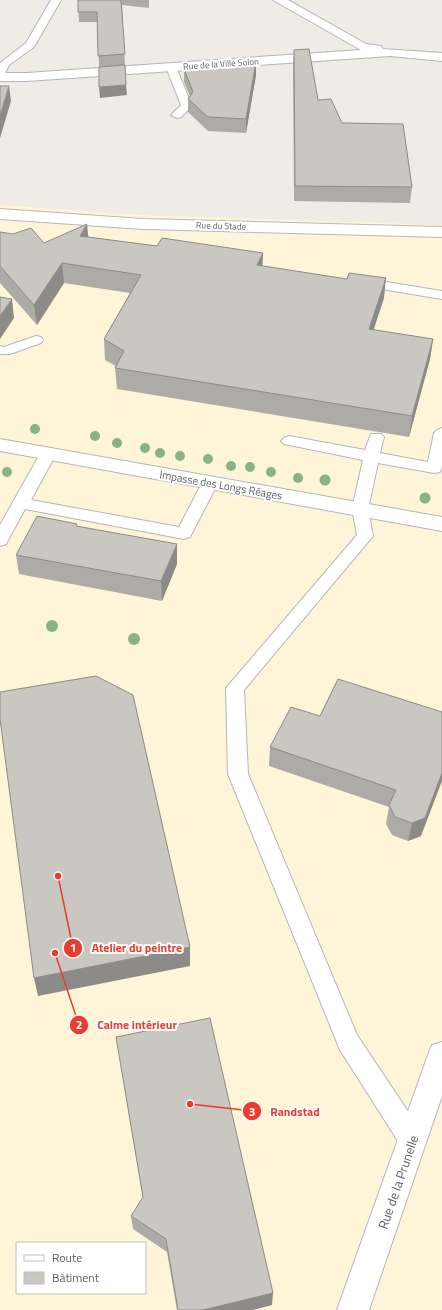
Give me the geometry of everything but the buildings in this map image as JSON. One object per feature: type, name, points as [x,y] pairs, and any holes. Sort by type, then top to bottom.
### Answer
[{"type":"street","points":[[278,0],[363,47],[390,52]]},
{"type":"street","name":"Rue de la Ville Solon","points":[[0,75],[27,77],[390,52],[442,57]]},
{"type":"street","name":"Rue du Stade","points":[[0,214],[143,224],[442,232]]},
{"type":"street","name":"Impasse des Longs Réages","points":[[0,445],[442,524]]},
{"type":"street","name":"Rue de la Prunelle","points":[[353,1310],[442,1054]]},
{"type":"lane","points":[[0,75],[5,63],[30,45],[56,0]]},
{"type":"lane","points":[[171,67],[187,106],[177,115]]},
{"type":"lane","points":[[351,281],[442,295]]},
{"type":"lane","points":[[0,350],[5,351],[36,340]]},
{"type":"lane","points":[[289,441],[434,468],[442,433]]},
{"type":"lane","points":[[376,437],[360,509],[365,536],[235,688],[238,774],[348,1042],[412,1140]]},
{"type":"lane","points":[[0,540],[48,454]]},
{"type":"lane","points":[[20,504],[184,533],[210,483]]},
{"type":"shaded area","points":[[0,205],[137,215],[442,225],[442,1310],[0,1310]]},
{"type":"place","name":"Atelier du peintre","points":[[58,876]]},
{"type":"place","name":"Calme intérieur","points":[[55,953]]},
{"type":"place","name":"Randstad","points":[[190,1104]]}]
